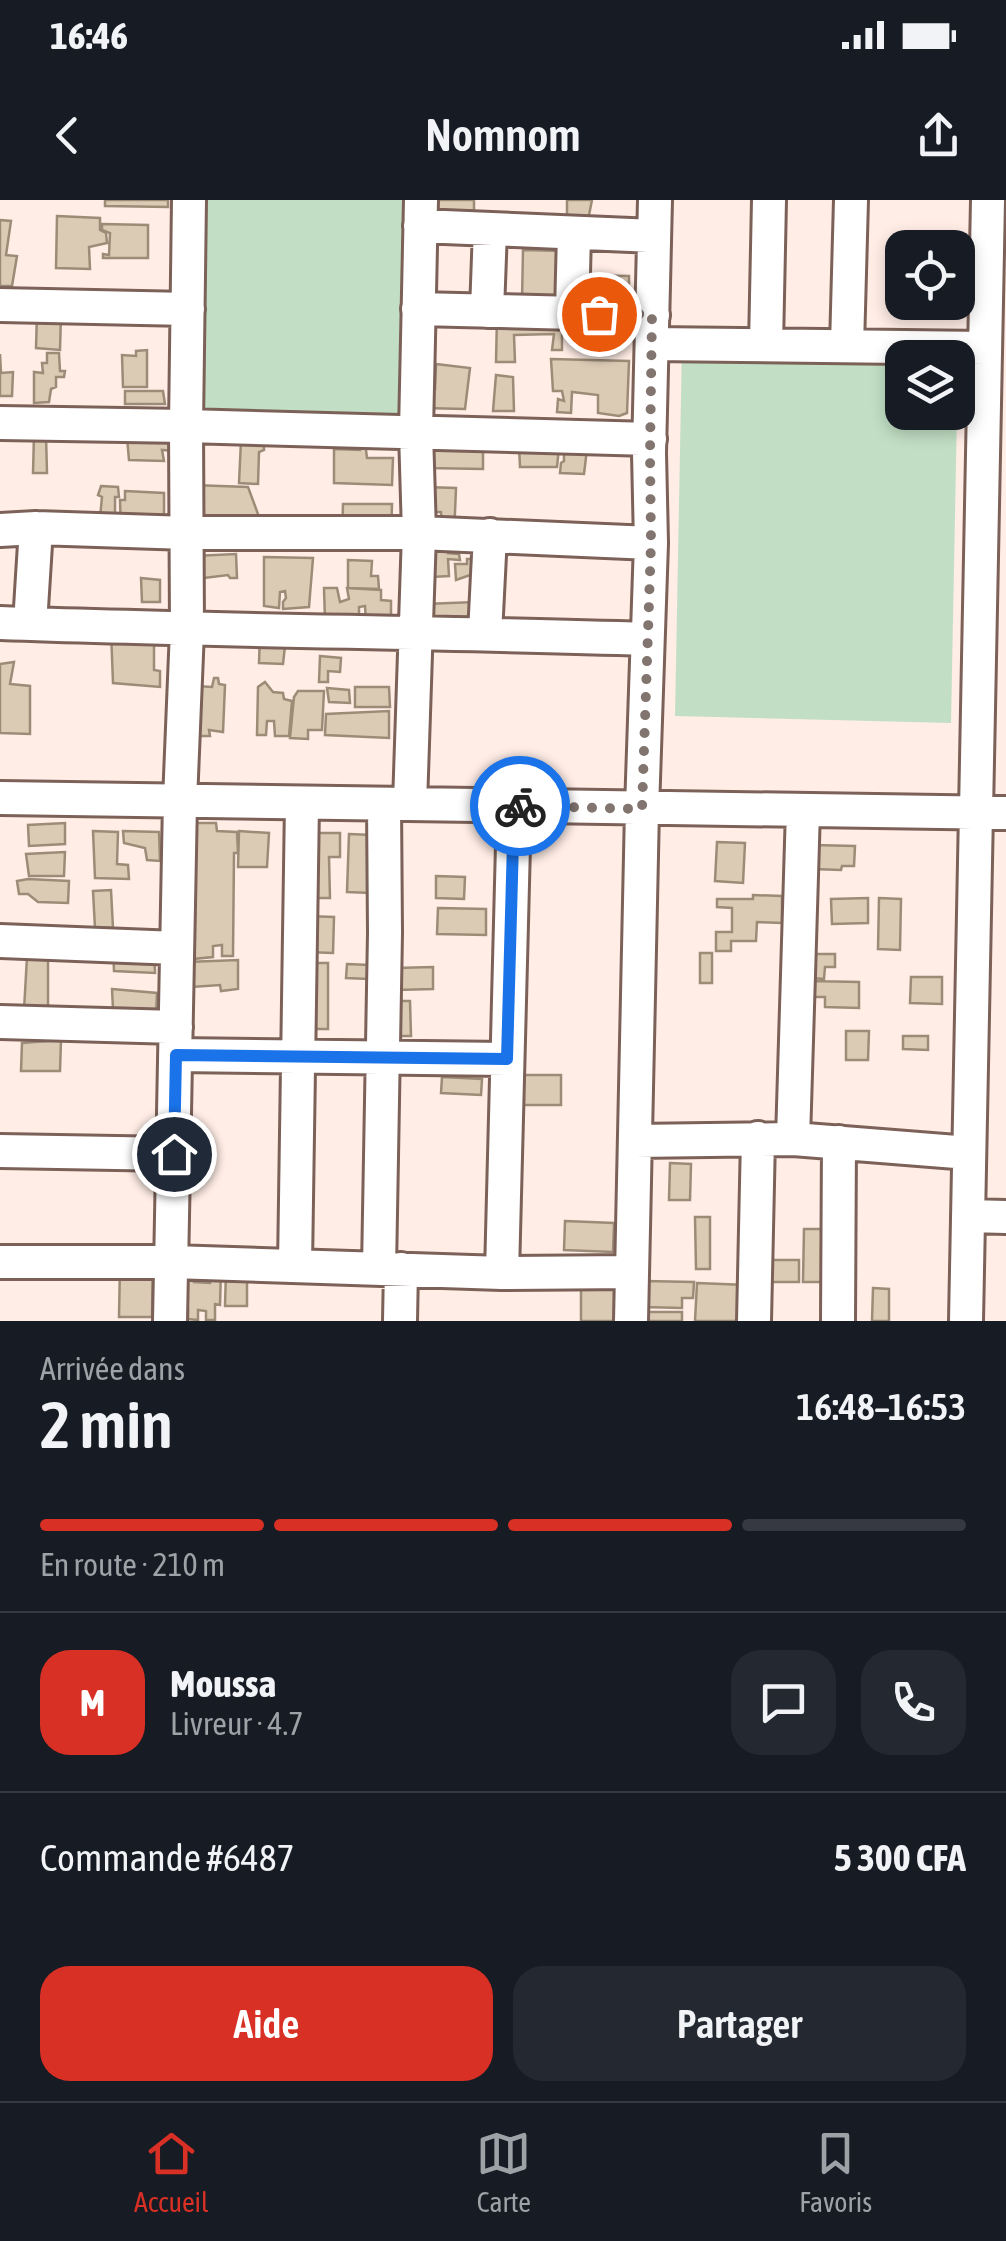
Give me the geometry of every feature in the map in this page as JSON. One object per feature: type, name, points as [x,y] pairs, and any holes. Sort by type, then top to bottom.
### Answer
[{"type":"street","points":[[170,1321],[187,630],[189,200]]},
{"type":"street","points":[[631,1321],[651,543],[655,200]]},
{"type":"street","points":[[766,345],[769,200]]},
{"type":"street","points":[[847,346],[851,200]]},
{"type":"street","points":[[966,1321],[970,1153],[991,813],[995,419],[985,348],[996,288],[988,200]]},
{"type":"street","points":[[400,1321],[390,1269],[383,1057],[397,804],[414,632],[419,532],[416,432],[420,213],[490,230],[654,236]]},
{"type":"street","points":[[486,311],[490,230]]},
{"type":"street","points":[[572,314],[574,233]]},
{"type":"street","points":[[0,305],[188,309]]},
{"type":"street","points":[[418,310],[572,314],[766,345],[985,348]]},
{"type":"street","points":[[0,423],[650,439]]},
{"type":"street","points":[[36,528],[15,623],[647,640]]},
{"type":"street","points":[[0,530],[419,532],[651,543]]},
{"type":"street","points":[[486,634],[490,535]]},
{"type":"street","points":[[0,798],[991,813]]},
{"type":"street","points":[[296,1266],[302,802]]},
{"type":"street","points":[[502,1273],[514,806]]},
{"type":"street","points":[[793,1140],[803,810]]},
{"type":"street","points":[[0,941],[178,948]]},
{"type":"street","points":[[0,1022],[298,1056],[507,1059]]},
{"type":"street","points":[[635,1141],[758,1138],[970,1153]]},
{"type":"street","points":[[754,1321],[758,1138]]},
{"type":"street","points":[[838,1321],[839,1142]]},
{"type":"street","points":[[0,1151],[174,1154]]},
{"type":"street","points":[[968,1216],[1006,1217]]},
{"type":"street","points":[[0,1262],[172,1262],[502,1273],[632,1272]]},
{"type":"green space","points":[[197,200],[412,200],[408,422],[193,417]]},
{"type":"green space","points":[[682,345],[885,351],[885,430],[957,430],[951,723],[675,716]]},
{"type":"building","points":[[105,200],[168,200],[168,207],[105,206]]},
{"type":"building","points":[[434,200],[474,200],[474,212],[434,210]]},
{"type":"building","points":[[567,200],[592,200],[588,220],[567,220]]},
{"type":"building","points":[[57,216],[100,218],[100,230],[106,233],[107,243],[89,247],[90,269],[56,268]]},
{"type":"building","points":[[0,220],[11,221],[6,255],[17,256],[12,286],[0,286]]},
{"type":"building","points":[[102,224],[148,225],[148,258],[103,258],[103,254],[109,255],[110,233],[102,230]]},
{"type":"building","points":[[523,250],[565,251],[563,302],[522,301]]},
{"type":"building","points":[[580,275],[629,276],[629,301],[580,300]]},
{"type":"building","points":[[37,313],[61,315],[60,350],[36,348]]},
{"type":"building","points":[[497,316],[562,318],[562,350],[552,350],[554,334],[514,335],[515,362],[496,362]]},
{"type":"building","points":[[147,350],[147,387],[123,387],[122,355],[136,356],[136,351]]},
{"type":"building","points":[[47,353],[59,353],[64,377],[56,377],[49,402],[34,403],[34,372],[43,373]]},
{"type":"building","points":[[0,354],[1,373],[13,372],[12,396],[0,396]]},
{"type":"building","points":[[551,359],[629,361],[627,413],[598,413],[598,395],[572,392],[571,413],[557,412],[558,399],[564,401],[562,391],[553,391]]},
{"type":"building","points":[[436,364],[470,368],[465,409],[424,408],[427,388],[435,389]]},
{"type":"building","points":[[496,375],[513,377],[514,411],[493,411]]},
{"type":"building","points":[[125,391],[163,391],[165,404],[125,404]]},
{"type":"building","points":[[34,435],[46,436],[47,473],[33,473]]},
{"type":"building","points":[[127,437],[173,442],[174,451],[162,450],[164,461],[129,460]]},
{"type":"building","points":[[264,439],[264,450],[259,452],[258,484],[239,483],[241,441]]},
{"type":"building","points":[[427,440],[483,444],[483,469],[427,468]]},
{"type":"building","points":[[361,442],[365,442],[367,458],[393,458],[392,485],[334,483],[334,449],[360,450]]},
{"type":"building","points":[[519,446],[559,447],[557,467],[520,467]]},
{"type":"building","points":[[564,447],[587,449],[584,474],[560,473]]},
{"type":"building","points":[[192,485],[248,487],[258,514],[257,536],[192,539]]},
{"type":"building","points":[[101,486],[118,487],[115,520],[100,518]]},
{"type":"building","points":[[425,487],[456,488],[454,536],[442,536],[441,512],[424,512]]},
{"type":"building","points":[[125,491],[164,493],[164,535],[121,534],[120,500],[125,500]]},
{"type":"building","points":[[343,504],[392,504],[391,539],[342,537]]},
{"type":"building","points":[[417,548],[459,554],[460,560],[448,559],[449,576],[432,577]]},
{"type":"building","points":[[236,554],[237,578],[228,575],[195,579],[194,556]]},
{"type":"building","points":[[264,557],[313,558],[309,607],[283,609],[285,591],[280,592],[279,608],[264,606]]},
{"type":"building","points":[[467,559],[474,559],[473,574],[456,580],[455,564],[467,564]]},
{"type":"building","points":[[348,560],[372,561],[371,576],[378,576],[379,589],[348,588]]},
{"type":"building","points":[[141,578],[160,580],[160,602],[142,602]]},
{"type":"building","points":[[324,588],[337,588],[340,602],[349,599],[347,588],[381,590],[381,600],[391,601],[391,618],[366,622],[365,606],[359,607],[359,622],[325,620]]},
{"type":"building","points":[[475,602],[474,624],[422,621],[425,604]]},
{"type":"building","points":[[161,629],[161,645],[154,645],[154,670],[160,671],[160,687],[113,683],[111,631]]},
{"type":"building","points":[[260,634],[285,646],[283,664],[259,663]]},
{"type":"building","points":[[320,656],[341,658],[340,672],[328,671],[328,682],[319,682]]},
{"type":"building","points":[[14,662],[10,684],[30,686],[30,734],[0,733],[0,664]]},
{"type":"building","points":[[214,678],[225,685],[223,732],[209,730],[210,736],[189,736],[196,686],[212,687]]},
{"type":"building","points":[[265,682],[273,692],[283,693],[284,699],[292,701],[289,736],[275,736],[274,721],[267,721],[266,735],[257,735],[258,687]]},
{"type":"building","points":[[355,687],[389,687],[390,707],[355,707]]},
{"type":"building","points":[[327,688],[349,690],[350,703],[329,702]]},
{"type":"building","points":[[298,691],[324,691],[322,730],[308,730],[308,739],[290,738]]},
{"type":"building","points":[[389,711],[389,738],[325,735],[326,714]]},
{"type":"building","points":[[65,823],[65,844],[29,846],[28,825]]},
{"type":"building","points":[[191,823],[216,823],[217,831],[237,832],[233,956],[222,956],[222,945],[213,946],[213,957],[182,960]]},
{"type":"building","points":[[93,831],[118,832],[117,864],[128,865],[129,879],[95,878]]},
{"type":"building","points":[[123,831],[159,832],[160,861],[147,860],[145,848],[124,843]]},
{"type":"building","points":[[239,831],[269,833],[267,867],[238,867]]},
{"type":"building","points":[[310,833],[340,833],[340,857],[329,857],[330,898],[310,898]]},
{"type":"building","points":[[349,834],[372,835],[371,893],[347,892]]},
{"type":"building","points":[[717,842],[745,843],[743,883],[715,881]]},
{"type":"building","points":[[813,845],[855,846],[854,866],[842,866],[841,870],[813,869]]},
{"type":"building","points":[[65,852],[64,876],[29,876],[26,854]]},
{"type":"building","points":[[436,876],[465,877],[464,899],[436,898]]},
{"type":"building","points":[[17,881],[69,881],[68,903],[38,902],[28,894],[19,894]]},
{"type":"building","points":[[111,890],[113,928],[95,928],[93,891]]},
{"type":"building","points":[[753,895],[782,896],[782,923],[757,922],[756,941],[731,941],[731,951],[716,951],[716,932],[732,932],[732,908],[717,907],[717,899],[753,899]]},
{"type":"building","points":[[868,898],[868,923],[832,924],[831,899]]},
{"type":"building","points":[[879,898],[901,899],[900,950],[878,949]]},
{"type":"building","points":[[438,908],[486,909],[486,935],[437,934]]},
{"type":"building","points":[[306,916],[334,917],[333,953],[305,952]]},
{"type":"building","points":[[113,947],[154,949],[155,973],[114,971]]},
{"type":"building","points":[[700,953],[712,953],[712,983],[700,983]]},
{"type":"building","points":[[813,954],[835,954],[835,967],[825,967],[824,979],[812,978]]},
{"type":"building","points":[[27,957],[48,957],[48,1010],[24,1010]]},
{"type":"building","points":[[238,960],[238,989],[221,991],[220,985],[192,987],[187,962]]},
{"type":"building","points":[[306,963],[328,963],[328,1029],[306,1029]]},
{"type":"building","points":[[347,964],[369,965],[369,979],[346,978]]},
{"type":"building","points":[[433,967],[433,989],[396,990],[396,968]]},
{"type":"building","points":[[911,977],[942,977],[942,1004],[910,1003]]},
{"type":"building","points":[[811,981],[859,982],[859,1008],[825,1007],[825,997],[810,997]]},
{"type":"building","points":[[112,989],[157,993],[156,1014],[113,1009]]},
{"type":"building","points":[[388,1001],[410,1001],[411,1036],[397,1036]]},
{"type":"building","points":[[846,1031],[869,1031],[868,1060],[846,1060]]},
{"type":"building","points":[[903,1036],[928,1036],[928,1050],[903,1049]]},
{"type":"building","points":[[61,1040],[60,1071],[21,1071],[22,1043]]},
{"type":"building","points":[[516,1075],[561,1075],[561,1105],[516,1105]]},
{"type":"building","points":[[442,1077],[482,1079],[481,1095],[441,1093]]},
{"type":"building","points":[[670,1163],[691,1164],[690,1200],[669,1200]]},
{"type":"building","points":[[695,1217],[710,1217],[710,1269],[696,1269]]},
{"type":"building","points":[[565,1221],[614,1223],[613,1252],[564,1250]]},
{"type":"building","points":[[804,1229],[825,1229],[824,1282],[803,1282]]},
{"type":"building","points":[[762,1260],[799,1260],[799,1282],[762,1282]]},
{"type":"building","points":[[120,1265],[153,1266],[152,1317],[119,1317]]},
{"type":"building","points":[[179,1268],[194,1268],[194,1282],[210,1283],[210,1269],[221,1269],[220,1305],[215,1304],[215,1320],[206,1320],[206,1311],[198,1310],[198,1320],[188,1319],[188,1310],[179,1310]]},
{"type":"building","points":[[226,1271],[247,1272],[247,1306],[225,1306]]},
{"type":"building","points":[[581,1279],[614,1279],[614,1321],[581,1321]]},
{"type":"building","points":[[644,1281],[694,1282],[693,1298],[682,1298],[682,1308],[643,1307]]},
{"type":"building","points":[[697,1283],[746,1285],[745,1321],[695,1321]]},
{"type":"building","points":[[873,1288],[889,1289],[889,1321],[872,1321]]},
{"type":"building","points":[[644,1312],[682,1312],[682,1321],[643,1321]]},
{"type":"way so far","points":[[520,806],[642,809],[651,543],[652,314],[599,314]]},
{"type":"route","points":[[174,1154],[176,1055],[507,1059],[514,806],[520,806]]}]
